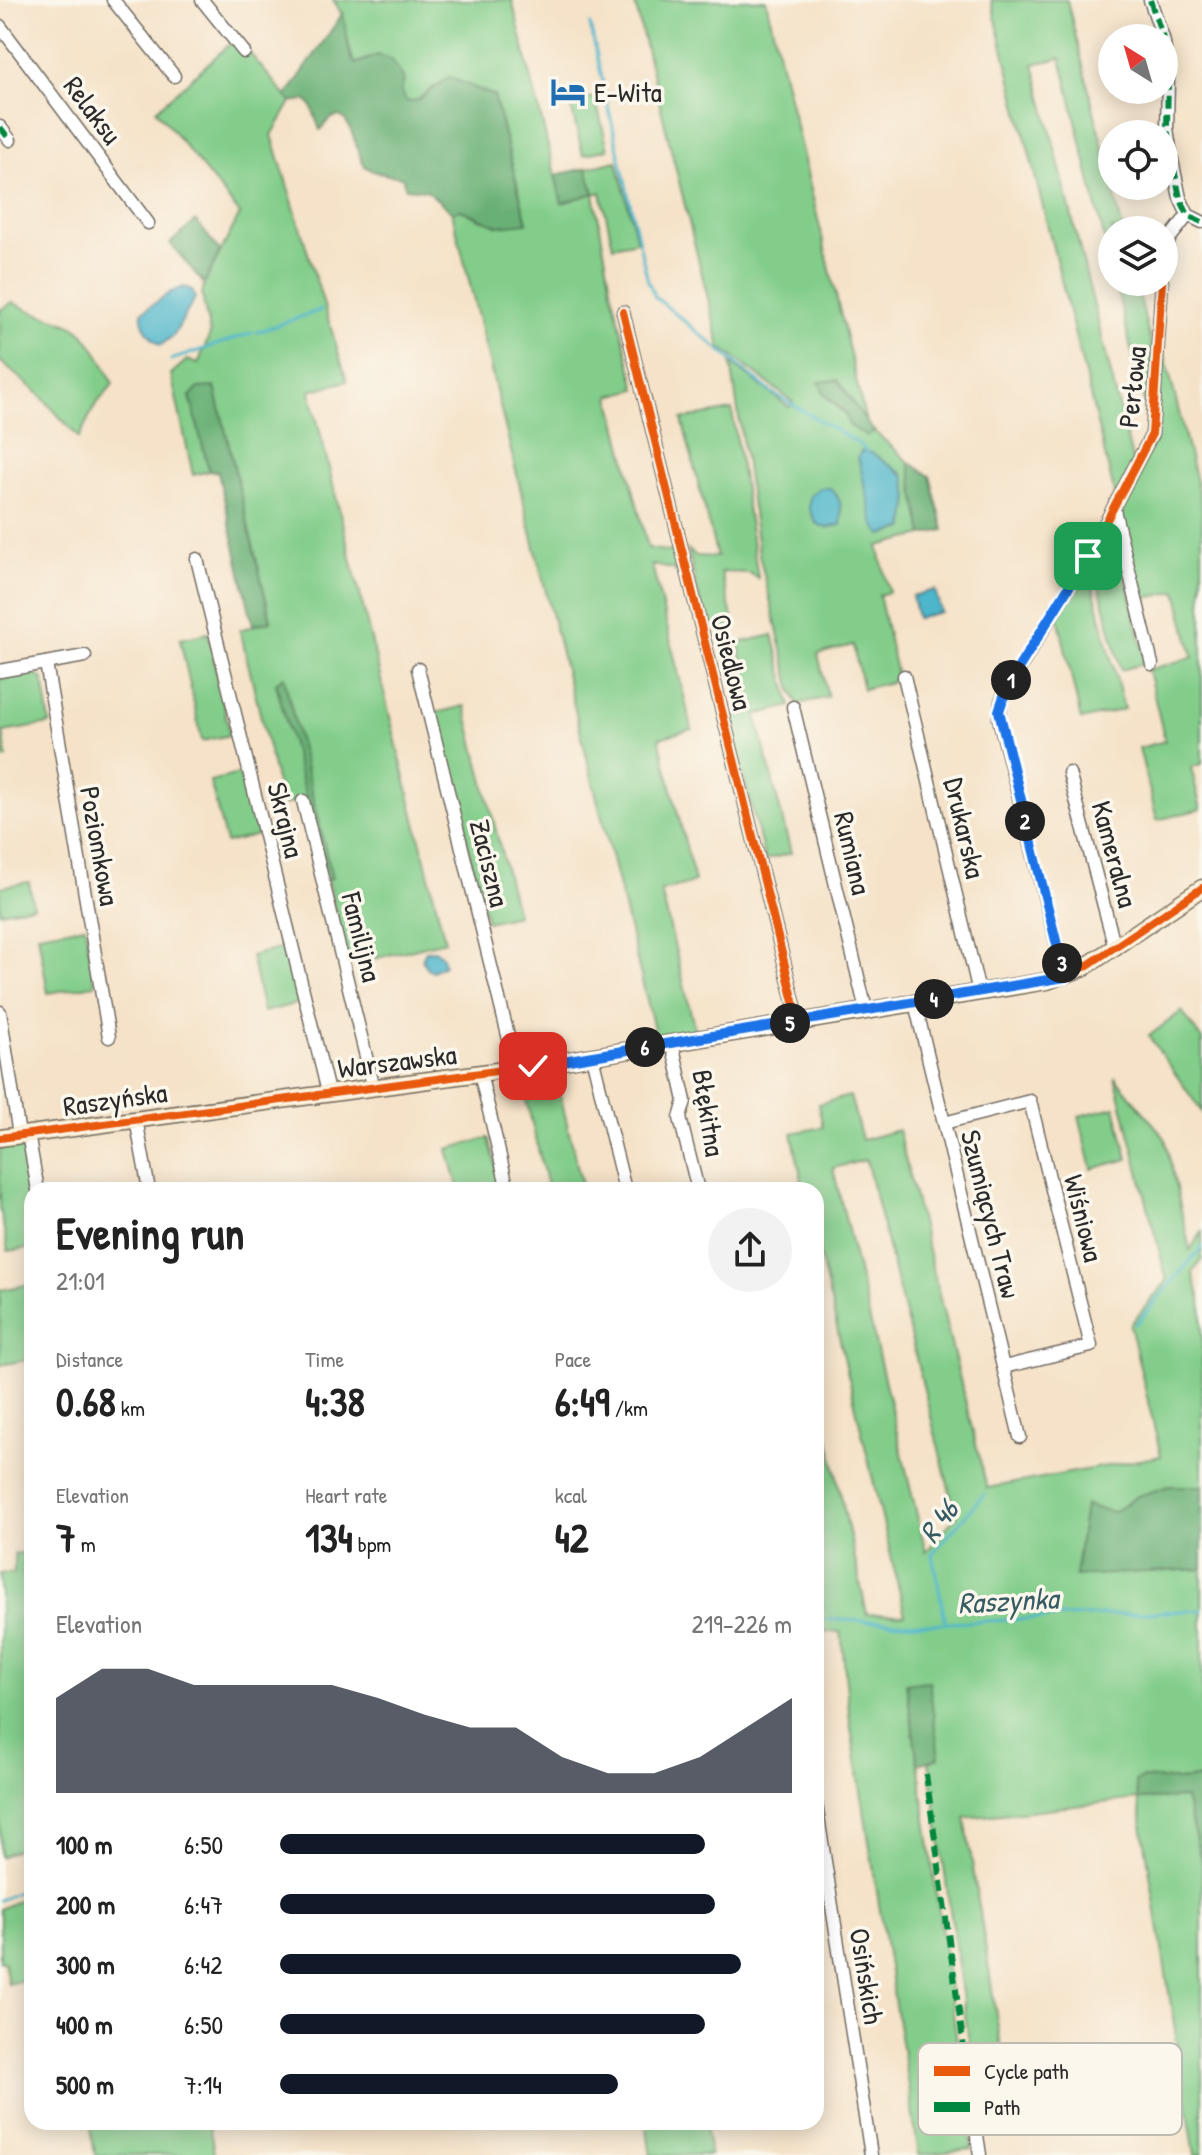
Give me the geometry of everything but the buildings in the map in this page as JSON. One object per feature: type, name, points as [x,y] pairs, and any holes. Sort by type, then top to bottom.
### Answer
[{"type":"street","points":[[113,0],[174,76]]},
{"type":"street","points":[[202,0],[244,52]]},
{"type":"street","points":[[1150,0],[1158,24]]},
{"type":"street","name":"Relaksu","points":[[0,26],[148,223]]},
{"type":"street","points":[[1168,104],[1169,141],[1180,198],[1188,215],[1202,222]]},
{"type":"street","points":[[0,127],[10,140]]},
{"type":"street","points":[[1178,228],[1188,215]]},
{"type":"street","name":"Perłowa","points":[[1065,977],[999,711],[1006,690],[1114,510],[1152,434],[1161,296]]},
{"type":"street","name":"Osiedlowa","points":[[623,312],[799,1022]]},
{"type":"street","points":[[1114,510],[1152,664]]},
{"type":"street","name":"Skrajna","points":[[197,559],[328,1092]]},
{"type":"street","points":[[0,671],[85,656]]},
{"type":"street","name":"Poziomkowa","points":[[46,663],[109,1037]]},
{"type":"street","name":"Zaciszna","points":[[418,669],[516,1068]]},
{"type":"street","name":"Drukarska","points":[[904,676],[979,992]]},
{"type":"street","name":"Rumiana","points":[[793,707],[866,1010]]},
{"type":"street","name":"Kameralna","points":[[1069,773],[1115,948]]},
{"type":"street","name":"Familijna","points":[[303,801],[373,1085]]},
{"type":"street","name":"Warszawska","points":[[236,1104],[516,1068],[1065,977],[1115,948],[1202,888]]},
{"type":"street","name":"Szumiących Traw","points":[[915,1003],[1020,1437]]},
{"type":"street","points":[[0,1012],[36,1182]]},
{"type":"street","name":"Błękitna","points":[[672,1043],[685,1101],[680,1118],[696,1182]]},
{"type":"street","points":[[592,1056],[623,1182]]},
{"type":"street","points":[[480,1073],[506,1182]]},
{"type":"street","name":"Wiśniowa","points":[[944,1123],[1030,1101],[1091,1346],[1004,1367]]},
{"type":"street","name":"Raszyńska","points":[[0,1138],[236,1104]]},
{"type":"street","points":[[136,1119],[148,1182]]},
{"type":"street","name":"Osińskich","points":[[824,1855],[871,2155]]},
{"type":"street","points":[[977,2135],[980,2155]]},
{"type":"green space","points":[[333,0],[512,0],[562,203],[594,193],[587,168],[617,161],[637,241],[613,246],[601,192],[594,194],[611,288],[636,389],[610,396],[648,548],[670,552],[675,548],[682,576],[672,569],[652,565],[692,729],[659,738],[695,882],[661,891],[695,1030],[656,1037],[452,212],[461,210],[482,220],[527,222],[494,96],[470,86],[435,86],[418,100],[407,103],[378,55],[355,64],[345,24]]},
{"type":"green space","points":[[634,0],[766,0],[866,422],[837,381],[820,383],[825,395],[866,436],[874,431],[909,462],[923,535],[878,546],[889,592],[879,595],[898,680],[863,689],[853,645],[818,654],[828,697],[798,704],[792,691],[759,554],[731,363],[789,407],[793,402],[720,347]],"holes":[[[872,453],[904,475],[909,497]]]},
{"type":"green space","points":[[991,0],[1067,0],[1098,127],[1098,200],[1116,200],[1120,216],[1099,216],[1061,58],[1034,64],[1133,463],[1116,499]]},
{"type":"green space","points":[[343,13],[350,55],[355,64],[378,55],[391,59],[404,79],[401,92],[407,102],[418,100],[449,77],[494,96],[527,223],[499,226],[461,210],[452,212],[426,190],[406,188],[402,177],[366,167],[345,120],[339,116],[331,119],[320,130],[311,105],[305,100],[291,102],[286,97]]},
{"type":"green space","points":[[231,43],[247,50],[291,102],[272,135],[347,381],[310,391],[445,941],[349,965],[327,879],[331,878],[284,678],[276,683],[307,799],[282,805],[240,630],[271,620],[215,388],[190,396],[209,471],[193,475],[171,374],[187,360],[198,364],[210,334],[202,295],[204,284],[240,214],[156,110]]},
{"type":"green space","points":[[595,97],[608,149],[583,155],[570,103]]},
{"type":"green space","points":[[587,168],[594,193],[562,203],[555,175]]},
{"type":"green space","points":[[196,221],[220,251],[204,284],[170,243]]},
{"type":"green space","points":[[1118,296],[1139,296],[1153,352],[1149,423]]},
{"type":"green space","points":[[13,302],[79,330],[106,369],[113,384],[94,407],[79,438],[40,395],[0,361],[0,310]]},
{"type":"green space","points":[[1162,352],[1202,506],[1202,764],[1191,767],[1201,809],[1157,820],[1139,748],[1165,741],[1148,670],[1193,657],[1177,591],[1142,599],[1119,506],[1155,440]]},
{"type":"green space","points":[[837,380],[874,431],[866,436],[849,425],[845,412],[825,395],[819,382]]},
{"type":"green space","points":[[215,387],[271,621],[253,625],[218,472],[209,471],[190,396],[199,388]]},
{"type":"green space","points":[[732,410],[758,578],[749,573],[721,572],[734,625],[707,631],[688,550],[696,556],[717,557],[682,419]]},
{"type":"green space","points":[[909,462],[930,476],[944,530],[923,535]]},
{"type":"green space","points":[[1112,518],[1146,663],[1121,670],[1092,557]]},
{"type":"green space","points":[[1087,563],[1124,709],[1081,720],[1057,612]]},
{"type":"green space","points":[[208,633],[230,735],[202,741],[180,639]]},
{"type":"green space","points":[[773,635],[791,706],[756,715],[791,853],[765,860],[729,718],[755,711],[738,643]]},
{"type":"green space","points":[[34,673],[43,679],[50,724],[3,732],[7,758],[0,759],[0,679]]},
{"type":"green space","points":[[284,677],[332,878],[327,879],[276,683]]},
{"type":"green space","points":[[465,706],[517,915],[487,922],[435,713]]},
{"type":"green space","points":[[243,773],[258,835],[226,843],[210,781]]},
{"type":"green space","points":[[29,882],[33,906],[0,912],[0,887]]},
{"type":"green space","points":[[85,926],[95,985],[48,993],[38,934]]},
{"type":"green space","points":[[286,947],[299,1003],[263,1012],[251,956]]},
{"type":"green space","points":[[1182,1011],[1202,1040],[1202,1112],[1149,1036]]},
{"type":"green space","points":[[555,1073],[581,1182],[546,1182],[521,1078]]},
{"type":"green space","points":[[1115,1077],[1165,1138],[1190,1250],[1202,1232],[1202,1260],[1193,1272],[1202,1308],[1202,1486],[1168,1486],[1075,1575],[1202,1569],[1202,1785],[1198,1778],[1143,1778],[1139,1799],[1185,1798],[1202,1863],[1202,2155],[1195,2155],[1182,2074],[1182,2043],[1177,2043],[1138,1799],[965,1818],[1001,2043],[969,2043],[929,1762],[939,1758],[907,1683],[957,2043],[918,2043],[918,2135],[970,2135],[972,2149],[919,2155],[850,1722],[841,1632],[824,1631],[824,1418],[867,1614],[905,1615],[824,1273],[824,1182],[802,1182],[792,1133],[823,1127],[818,1104],[850,1096],[862,1140],[898,1130],[987,1488],[1161,1456],[1130,1325],[1167,1281]],"holes":[[[866,1160],[956,1516],[926,1552],[833,1168]]]},
{"type":"green space","points":[[1115,1107],[1128,1159],[1092,1169],[1079,1116]]},
{"type":"green space","points":[[489,1138],[500,1182],[457,1182],[448,1149]]},
{"type":"green space","points":[[22,1144],[29,1182],[24,1182],[24,1249],[8,1251],[0,1208],[0,1148]]},
{"type":"green space","points":[[24,1285],[24,1360],[0,1365],[0,1290]]},
{"type":"green space","points":[[1169,1486],[1202,1486],[1202,1569],[1075,1576],[1085,1505],[1113,1512],[1138,1496]]},
{"type":"green space","points":[[24,1553],[24,1846],[0,1857],[0,1574],[14,1573],[14,1554]]},
{"type":"green space","points":[[929,1681],[939,1758],[918,1764],[906,1683]]},
{"type":"green space","points":[[1143,1778],[1198,1778],[1202,1785],[1202,1863],[1185,1798],[1138,1799],[1135,1781]]},
{"type":"green space","points":[[24,1898],[24,1980],[8,1983],[4,1961],[0,1961],[0,1909]]},
{"type":"green space","points":[[91,2130],[210,2130],[214,2155],[95,2155]]},
{"type":"green space","points":[[647,2130],[706,2130],[710,2155],[651,2155]]},
{"type":"water","points":[[184,287],[192,290],[195,298],[174,335],[161,345],[147,331],[142,312]]},
{"type":"water","points":[[861,451],[872,453],[904,475],[909,497],[905,528],[882,535],[874,525],[858,457]]},
{"type":"water","points":[[819,488],[830,488],[837,496],[841,525],[826,528],[816,523],[809,508],[810,496]]},
{"type":"water","points":[[935,590],[941,612],[917,618],[912,596]]},
{"type":"water","points":[[435,950],[442,956],[444,965],[433,971],[427,969],[422,959],[426,951]]},
{"type":"waterway","points":[[590,25],[648,281],[655,297],[771,392],[859,444],[867,452]]},
{"type":"waterway","points":[[257,332],[321,310]]},
{"type":"waterway","points":[[171,360],[252,333]]},
{"type":"waterway","name":"R 46","points":[[1136,1324],[1202,1247]]},
{"type":"waterway","name":"R 46","points":[[945,1620],[932,1554],[984,1494]]},
{"type":"waterway","name":"Raszynka","points":[[824,1619],[931,1624],[1202,1610]]},
{"type":"waterway","name":"Raszynka","points":[[0,1900],[24,1889]]},
{"type":"marked path","points":[[1150,0],[1158,24]]},
{"type":"marked path","points":[[1167,104],[1167,128],[1180,198],[1188,215],[1202,222]]},
{"type":"marked path","points":[[0,127],[10,140]]},
{"type":"marked path","points":[[926,1774],[963,2043]]},
{"type":"cycle path","points":[[1065,977],[999,719],[1001,702],[1088,556],[1152,434],[1161,296]]},
{"type":"cycle path","points":[[623,312],[799,1022]]},
{"type":"cycle path","points":[[0,1138],[533,1066],[1047,981],[1085,967],[1202,888]]},
{"type":"place","name":"E-Wita","points":[[568,92]]},
{"type":"route","points":[[533,1066],[1065,977],[999,711],[1019,667],[1088,556]]}]
